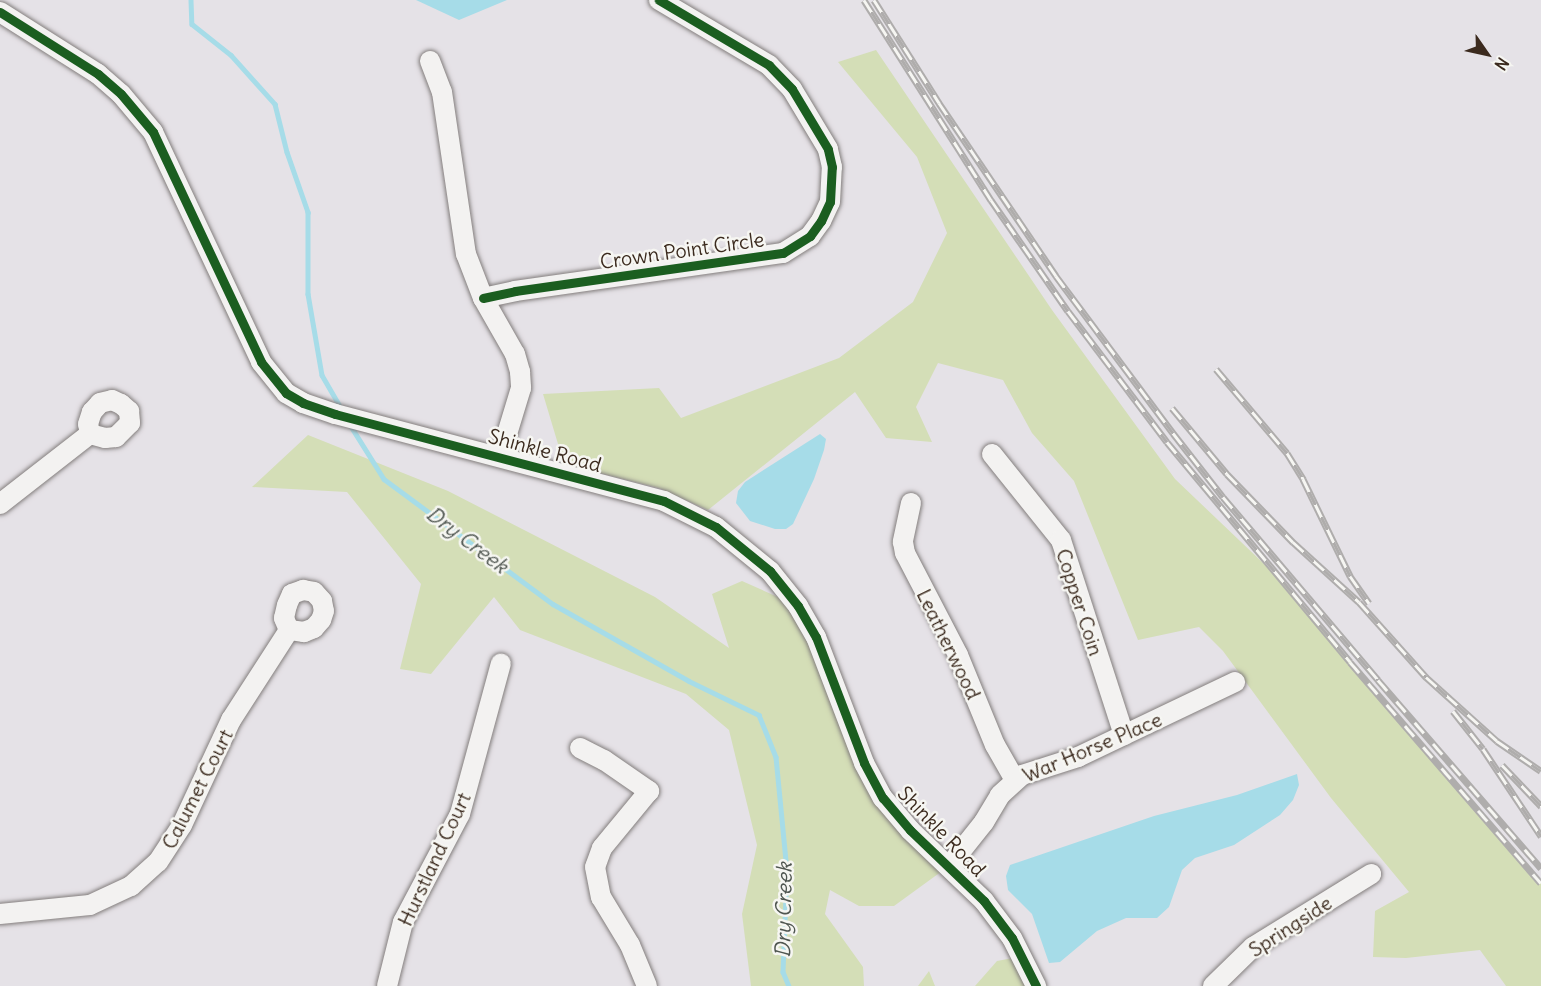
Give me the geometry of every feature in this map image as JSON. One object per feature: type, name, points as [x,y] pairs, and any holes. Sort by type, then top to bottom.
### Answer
[{"type":"street","name":"Crown Point Circle","points":[[483,298],[515,291],[775,255],[783,253],[810,236],[821,221],[830,202],[832,167],[828,149],[792,89],[769,65],[658,0]]},
{"type":"street","name":"Shinkle Road","points":[[0,12],[98,74],[121,94],[153,132],[261,362],[286,393],[303,403],[335,414],[621,488],[688,511],[734,540],[770,571],[798,606],[816,637],[864,763],[883,798],[910,830],[984,901],[1012,938],[1036,986]]},
{"type":"street","points":[[430,61],[442,92],[466,254],[483,298],[515,354],[520,372],[521,388],[500,457]]},
{"type":"street","points":[[0,504],[90,434]]},
{"type":"street","name":"Copper Coin","points":[[992,454],[1061,540],[1124,735]]},
{"type":"street","name":"Leatherwood","points":[[911,503],[903,542],[905,554],[958,655],[995,745],[1015,780]]},
{"type":"street","name":"Calumet Court","points":[[0,914],[90,905],[131,886],[158,862],[182,825],[231,720],[289,630]]},
{"type":"street","name":"Hurstland Court","points":[[387,986],[403,922],[459,814],[501,663]]},
{"type":"street","name":"War Horse Place","points":[[949,866],[984,822],[1000,795],[1015,780],[1078,757],[1235,682]]},
{"type":"street","points":[[580,748],[604,760],[648,791],[602,848],[595,867],[601,897],[630,945],[647,986]]},
{"type":"street","name":"Springside","points":[[1214,986],[1253,947],[1371,874]]},
{"type":"green space","points":[[876,50],[1052,310],[1175,479],[1283,582],[1541,883],[1541,986],[1506,986],[1480,950],[1406,958],[1373,957],[1375,911],[1409,892],[1331,798],[1223,651],[1199,627],[1138,640],[1074,481],[1032,433],[1003,380],[938,363],[916,407],[932,442],[886,438],[855,392],[708,510],[659,488],[564,464],[543,394],[659,388],[681,418],[839,358],[913,302],[947,233],[917,157],[838,62]]},
{"type":"green space","points":[[308,435],[448,491],[655,597],[729,648],[712,594],[742,581],[798,606],[864,763],[949,866],[894,906],[859,906],[830,890],[825,914],[863,967],[864,986],[751,986],[742,914],[757,845],[729,730],[686,694],[520,630],[494,597],[431,674],[400,669],[421,584],[347,492],[252,487]]},
{"type":"green space","points":[[1023,956],[1036,986],[975,986],[997,961]]},
{"type":"green space","points":[[929,971],[935,986],[918,986]]},
{"type":"water","points":[[416,0],[507,0],[459,20]]},
{"type":"water","points":[[820,434],[826,439],[824,450],[814,479],[793,524],[786,529],[775,529],[750,521],[736,503],[738,491],[745,482]]},
{"type":"water","points":[[1297,774],[1299,785],[1293,800],[1280,815],[1234,845],[1195,858],[1182,870],[1169,907],[1157,918],[1126,918],[1097,931],[1060,962],[1049,963],[1032,914],[1008,890],[1006,876],[1010,865],[1154,816],[1237,795]]},
{"type":"waterway","name":"Dry Creek","points":[[191,0],[192,24],[231,55],[275,104],[287,152],[308,212],[308,294],[322,375],[341,408]]},
{"type":"waterway","name":"Dry Creek","points":[[349,423],[384,479],[553,604],[689,681],[759,715],[776,757],[787,872],[783,972],[789,986]]},
{"type":"railway","points":[[864,0],[991,200],[1068,311],[1167,442],[1350,662],[1541,883]]},
{"type":"railway","points":[[874,0],[939,103],[1056,276],[1173,433],[1223,497],[1541,868]]},
{"type":"railway","points":[[1216,369],[1287,453],[1303,479],[1350,576],[1369,603]]},
{"type":"railway","points":[[1172,408],[1227,474],[1293,542],[1359,602],[1426,677],[1497,741],[1541,771]]},
{"type":"railway","points":[[1453,711],[1483,749],[1541,836]]},
{"type":"railway","points":[[1502,765],[1541,806]]},
{"type":"cycle path","points":[[483,298],[515,291],[783,253],[810,236],[821,221],[830,202],[832,167],[828,149],[792,89],[769,65],[659,0]]},
{"type":"cycle path","points":[[0,12],[98,74],[121,94],[153,132],[261,362],[286,393],[303,403],[335,414],[664,501],[716,527],[770,571],[798,606],[816,637],[864,763],[883,798],[910,830],[984,901],[1012,938],[1036,986]]}]
